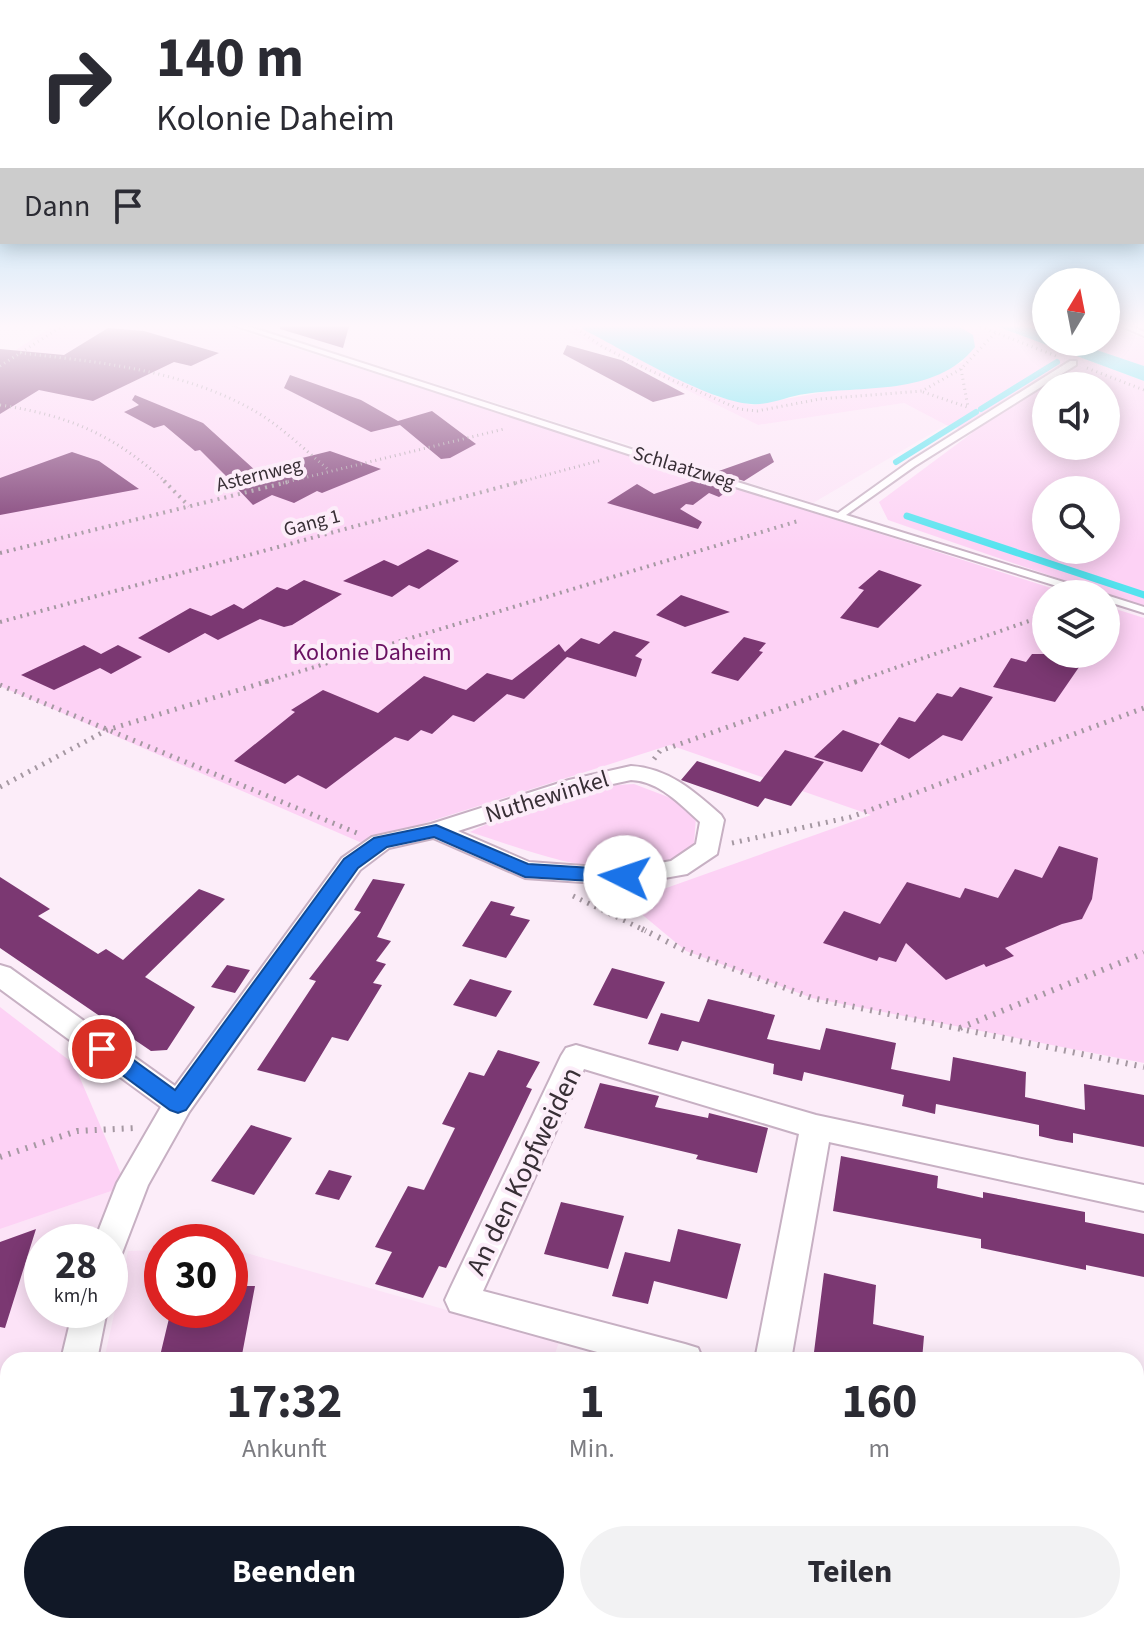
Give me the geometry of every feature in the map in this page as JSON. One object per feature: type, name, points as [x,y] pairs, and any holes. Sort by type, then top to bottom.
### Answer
[{"type":"street","name":"Nuthewinkel","points":[[117,1224],[133,1183],[172,1115],[351,864],[381,842],[436,830],[608,776],[644,773],[688,798],[712,820],[708,848],[678,868],[625,877],[525,870],[436,830]]},
{"type":"street","points":[[0,975],[172,1115]]},
{"type":"street","name":"An den Kopfweiden","points":[[655,1352],[462,1300],[576,1056],[816,1127],[1144,1198]]},
{"type":"street","points":[[774,1352],[816,1127]]},
{"type":"street","points":[[81,1352],[86,1328]]},
{"type":"lane","name":"Schlaatzweg","points":[[467,399],[1047,580]]},
{"type":"lane","points":[[839,516],[912,464],[1016,399]]},
{"type":"lane","points":[[1120,602],[1144,610]]},
{"type":"path","points":[[232,399],[273,423],[330,471]]},
{"type":"path","points":[[718,399],[739,409],[757,411],[819,399]]},
{"type":"path","points":[[946,399],[991,415]]},
{"type":"path","points":[[967,399],[968,407]]},
{"type":"path","points":[[0,405],[60,418],[101,433],[137,455],[189,506]]},
{"type":"path","name":"Asternweg","points":[[0,553],[510,427]]},
{"type":"path","name":"Gang 1","points":[[0,622],[631,452]]},
{"type":"path","points":[[0,787],[107,730],[825,512]]},
{"type":"path","points":[[644,773],[660,751],[1032,620]]},
{"type":"path","points":[[0,685],[381,842]]},
{"type":"path","points":[[708,848],[851,817],[1144,708]]},
{"type":"path","points":[[525,870],[629,926],[812,998],[1144,1067]]},
{"type":"path","points":[[959,1028],[1144,953]]},
{"type":"path","points":[[0,1157],[77,1131],[172,1115]]},
{"type":"shaded area","points":[[484,399],[705,399],[758,425],[904,403],[946,425],[813,503]]},
{"type":"shaded area","points":[[126,1186],[108,1224],[24,1224],[24,1328],[76,1328],[71,1352],[0,1352],[0,1229]]},
{"type":"shaded area","points":[[128,1251],[144,1251],[144,1328],[248,1328],[248,1253],[559,1342],[556,1352],[106,1352],[111,1328],[128,1328]]},
{"type":"green space","name":"Kolonie Daheim","points":[[0,399],[456,399],[1032,582],[1032,668],[1120,668],[1120,610],[1144,618],[1144,1063],[812,998],[686,951],[627,902],[871,815],[670,745],[362,843],[0,686]]},
{"type":"green space","points":[[705,399],[729,399],[753,405],[785,399],[1032,399],[1032,460],[1120,460],[1120,399],[1144,399],[1144,608],[1120,600],[1120,580],[1063,580],[888,520],[879,502],[972,433],[946,425],[904,403],[758,425]]},
{"type":"green space","points":[[634,784],[676,800],[696,817],[694,844],[668,861],[643,867],[618,868],[543,856],[470,832],[550,799],[592,789]]},
{"type":"green space","points":[[0,1007],[74,1064],[126,1186],[0,1229]]},
{"type":"water","points":[[728,399],[784,399],[764,404]]},
{"type":"building","points":[[0,399],[24,399],[0,414]]},
{"type":"building","points":[[145,399],[203,423],[256,471],[226,476],[200,450],[195,451],[164,425],[154,428],[124,412],[139,405],[132,400]]},
{"type":"building","points":[[306,399],[359,399],[398,421],[432,411],[476,444],[450,458],[441,459],[400,425],[371,432]]},
{"type":"building","points":[[330,451],[381,469],[322,493],[317,491],[294,503],[272,495],[253,505],[234,485],[270,466]]},
{"type":"building","points":[[72,452],[99,461],[139,489],[0,515],[0,478]]},
{"type":"building","points":[[770,453],[774,462],[744,481],[716,472]]},
{"type":"building","points":[[698,479],[731,489],[719,497],[709,493],[693,505],[686,504],[680,509],[702,522],[698,529],[607,503],[637,484],[654,494]]},
{"type":"building","points":[[428,549],[459,561],[419,589],[409,585],[392,597],[343,581],[384,560],[398,566]]},
{"type":"building","points":[[879,570],[922,585],[878,628],[840,618],[864,590],[858,588]]},
{"type":"building","points":[[304,580],[342,594],[292,625],[284,627],[260,619],[218,640],[205,633],[169,653],[138,638],[190,608],[211,616],[234,604],[243,609],[277,587],[287,590]]},
{"type":"building","points":[[681,595],[730,612],[685,627],[656,615]]},
{"type":"building","points":[[614,631],[650,642],[635,656],[642,659],[636,677],[567,657],[524,699],[507,694],[474,722],[453,715],[432,734],[421,730],[408,741],[395,737],[326,789],[298,775],[285,784],[234,761],[295,712],[291,710],[323,690],[378,713],[424,676],[466,690],[487,673],[512,680],[559,644],[565,652],[581,638],[599,644]]},
{"type":"building","points":[[744,637],[766,643],[759,651],[763,652],[738,681],[711,673]]},
{"type":"building","points":[[84,645],[101,654],[118,645],[142,657],[111,674],[100,668],[54,690],[21,675]]},
{"type":"building","points":[[1032,654],[1032,668],[1078,668],[1055,702],[993,687],[1011,658],[1026,662]]},
{"type":"building","points":[[960,687],[993,697],[962,741],[943,735],[909,759],[880,744],[899,717],[915,722],[937,693],[952,697]]},
{"type":"building","points":[[843,730],[880,744],[862,772],[814,757]]},
{"type":"building","points":[[785,750],[824,762],[791,806],[765,798],[758,807],[681,780],[697,761],[760,782]]},
{"type":"building","points":[[1059,846],[1098,858],[1092,899],[1082,919],[1005,948],[1014,956],[986,967],[984,964],[946,980],[906,943],[896,962],[879,957],[877,961],[823,943],[844,911],[880,924],[907,882],[960,898],[965,888],[998,898],[1015,869],[1042,878]]},
{"type":"building","points":[[0,877],[50,909],[38,916],[98,954],[106,949],[123,960],[199,889],[225,899],[145,977],[195,1007],[167,1050],[151,1051],[0,948]]},
{"type":"building","points":[[373,879],[405,884],[377,937],[391,941],[376,961],[386,964],[373,983],[382,985],[348,1041],[332,1037],[305,1082],[257,1070],[316,981],[309,979],[361,912],[354,910]]},
{"type":"building","points":[[491,901],[515,907],[510,915],[530,920],[506,958],[462,946]]},
{"type":"building","points":[[227,965],[250,970],[235,993],[211,987]]},
{"type":"building","points":[[612,968],[665,982],[647,1019],[593,1005]]},
{"type":"building","points":[[470,979],[512,991],[496,1017],[453,1005]]},
{"type":"building","points":[[708,999],[775,1015],[767,1039],[820,1050],[826,1028],[896,1043],[891,1069],[950,1081],[953,1057],[1026,1072],[1025,1097],[1085,1110],[1084,1084],[1144,1095],[1144,1147],[1073,1133],[1073,1143],[1056,1140],[1039,1136],[1039,1125],[936,1104],[935,1114],[902,1106],[904,1095],[804,1072],[802,1081],[773,1074],[774,1064],[682,1041],[678,1051],[648,1044],[661,1013],[699,1022]]},
{"type":"building","points":[[498,1050],[540,1062],[526,1087],[532,1089],[446,1268],[439,1266],[423,1298],[375,1284],[392,1252],[375,1247],[408,1186],[424,1190],[455,1128],[442,1124],[469,1072],[484,1076]]},
{"type":"building","points":[[600,1083],[659,1096],[655,1107],[708,1118],[709,1113],[768,1128],[757,1173],[696,1159],[698,1155],[584,1128]]},
{"type":"building","points":[[251,1125],[292,1138],[254,1195],[211,1181]]},
{"type":"building","points":[[841,1156],[938,1176],[937,1188],[983,1198],[983,1192],[1085,1212],[1085,1222],[1144,1234],[1144,1277],[1086,1265],[1086,1270],[981,1248],[981,1239],[833,1211]]},
{"type":"building","points":[[329,1170],[352,1176],[339,1200],[315,1194]]},
{"type":"building","points":[[561,1202],[624,1216],[608,1269],[544,1254]]},
{"type":"building","points":[[678,1229],[741,1244],[727,1299],[654,1281],[648,1304],[612,1296],[625,1252],[670,1262]]},
{"type":"building","points":[[24,1233],[24,1267],[5,1328],[0,1327],[0,1242]]},
{"type":"building","points":[[824,1273],[876,1285],[873,1324],[924,1336],[923,1352],[814,1352]]},
{"type":"building","points":[[248,1286],[255,1286],[248,1323]]},
{"type":"building","points":[[167,1328],[247,1328],[243,1352],[161,1352]]},
{"type":"waterway","points":[[981,409],[997,399]]},
{"type":"waterway","points":[[896,462],[976,412]]},
{"type":"waterway","points":[[907,516],[1144,595]]},
{"type":"route","points":[[102,1049],[178,1104],[351,864],[381,842],[436,830],[525,870],[625,877]]}]
